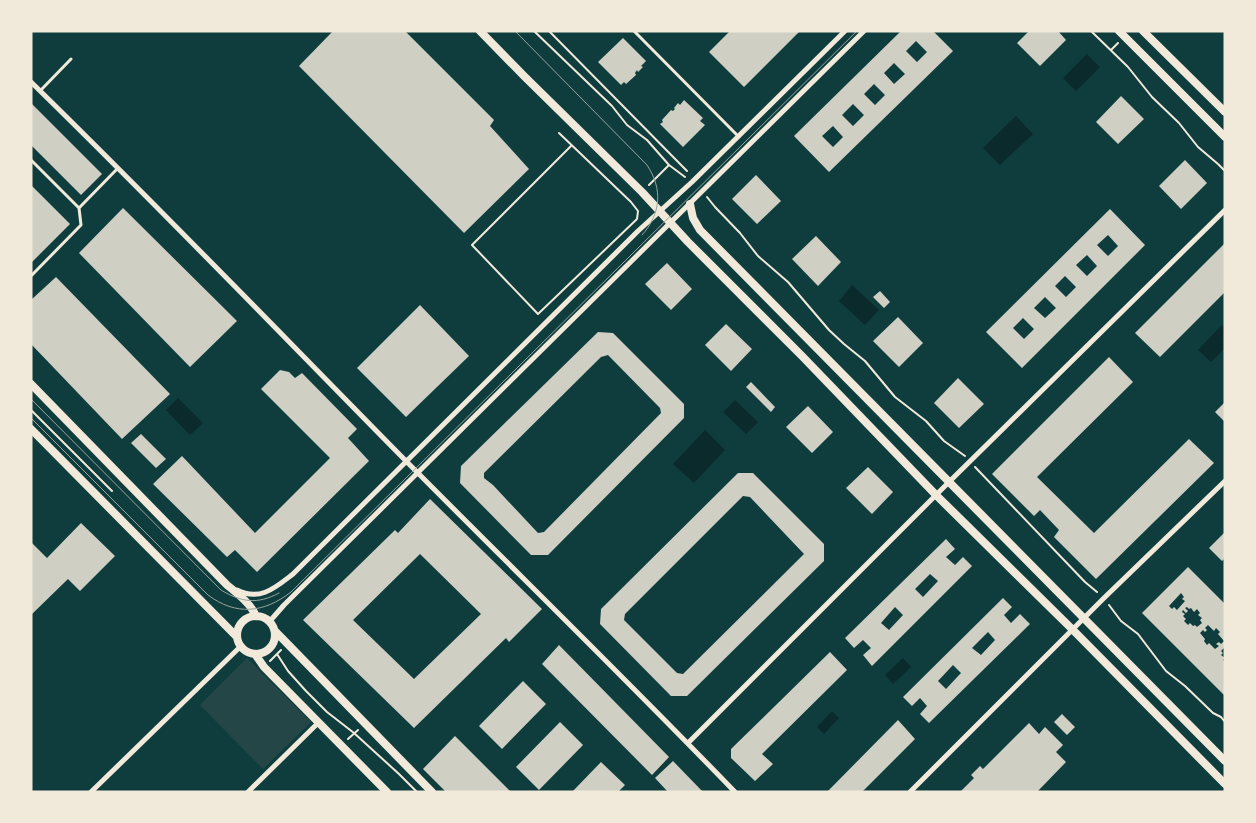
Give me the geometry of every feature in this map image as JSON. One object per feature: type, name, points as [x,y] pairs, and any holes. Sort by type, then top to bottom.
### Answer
[{"type":"street","points":[[480,31],[642,192],[936,495],[1225,784]]},
{"type":"street","points":[[227,584],[241,592],[254,596],[272,590],[293,574],[638,231],[692,182],[845,31]]},
{"type":"street","points":[[270,622],[284,605],[864,31]]},
{"type":"street","points":[[1120,31],[1225,137]]},
{"type":"street","points":[[1143,31],[1225,112]]},
{"type":"street","points":[[31,82],[735,792]]},
{"type":"street","points":[[690,204],[693,218],[700,230],[1224,757]]},
{"type":"street","points":[[688,743],[1225,210]]},
{"type":"street","points":[[31,384],[245,601],[256,616]]},
{"type":"street","points":[[31,429],[237,637],[245,650],[255,654],[266,652],[274,643],[275,631]]},
{"type":"street","points":[[910,792],[1104,598],[1225,481]]},
{"type":"street","points":[[237,637],[240,625],[244,620],[256,616],[266,618],[275,631],[432,792]]},
{"type":"street","points":[[91,792],[241,646]]},
{"type":"street","points":[[255,654],[264,668],[387,792]]},
{"type":"street","points":[[248,792],[318,722]]},
{"type":"lane","points":[[634,31],[738,136]]},
{"type":"lane","points":[[40,90],[71,59]]},
{"type":"lane","points":[[31,160],[78,208],[81,226],[31,276]]},
{"type":"lane","points":[[78,208],[118,168]]},
{"type":"path","points":[[534,31],[612,106],[627,125],[647,140],[669,165],[692,182]]},
{"type":"path","points":[[549,31],[687,171]]},
{"type":"path","points":[[1091,31],[1128,68],[1152,97],[1179,123],[1198,147],[1224,169]]},
{"type":"path","points":[[559,134],[631,202],[638,211],[637,219],[538,314],[472,245],[571,146]]},
{"type":"path","points":[[631,202],[669,165]]},
{"type":"path","points":[[702,191],[758,256],[788,282],[844,344],[866,361],[895,397],[926,421],[944,441],[970,461],[1085,582],[1104,598],[1121,621],[1138,634],[1166,671],[1225,722]]},
{"type":"path","points":[[31,410],[112,491]]},
{"type":"path","points":[[102,501],[124,479]]},
{"type":"path","points":[[264,668],[288,643]]},
{"type":"path","points":[[277,654],[288,671],[327,712],[354,733],[416,792]]},
{"type":"path","points":[[341,745],[365,724]]},
{"type":"shaded area","points":[[1087,54],[1100,67],[1076,91],[1063,78]]},
{"type":"shaded area","points":[[1016,116],[1033,134],[1000,165],[983,148]]},
{"type":"shaded area","points":[[852,285],[879,310],[865,325],[839,301]]},
{"type":"shaded area","points":[[1222,325],[1225,327],[1225,348],[1211,362],[1198,350]]},
{"type":"shaded area","points":[[178,398],[203,423],[190,435],[166,410]]},
{"type":"shaded area","points":[[735,400],[758,422],[746,434],[723,412]]},
{"type":"shaded area","points":[[705,430],[725,450],[694,483],[673,464]]},
{"type":"shaded area","points":[[247,658],[311,722],[263,769],[200,705]]},
{"type":"shaded area","points":[[903,658],[911,667],[893,684],[885,675]]},
{"type":"shaded area","points":[[832,711],[839,718],[824,734],[817,727]]},
{"type":"building","points":[[333,31],[405,31],[494,120],[490,126],[529,169],[464,233],[299,66]]},
{"type":"building","points":[[730,31],[800,31],[744,87],[709,52]]},
{"type":"building","points":[[901,31],[933,31],[953,51],[829,172],[794,136]],"holes":[[[916,41],[927,52],[917,62],[906,51]],[[894,63],[905,74],[894,84],[884,73]],[[874,84],[885,95],[875,105],[864,94]],[[853,104],[864,115],[853,126],[842,115]],[[833,126],[843,137],[833,147],[822,136]]]},
{"type":"building","points":[[1029,31],[1058,31],[1066,40],[1040,66],[1017,43]]},
{"type":"building","points":[[623,38],[646,61],[638,72],[637,70],[636,75],[626,84],[624,82],[621,85],[598,62]]},
{"type":"building","points":[[1121,96],[1144,119],[1118,144],[1096,122]]},
{"type":"building","points":[[684,100],[703,118],[700,121],[705,125],[683,147],[660,124],[671,110],[675,109],[678,103],[680,105]]},
{"type":"building","points":[[31,103],[102,174],[81,195],[31,145]]},
{"type":"building","points":[[1185,160],[1207,183],[1181,209],[1159,186]]},
{"type":"building","points":[[756,175],[781,201],[757,224],[732,199]]},
{"type":"building","points":[[31,185],[70,224],[31,263]]},
{"type":"building","points":[[123,208],[237,321],[190,367],[79,253]]},
{"type":"building","points":[[1110,209],[1145,245],[1022,368],[986,332]],"holes":[[[1108,235],[1118,246],[1108,256],[1097,245]],[[1087,255],[1097,266],[1087,276],[1076,265]],[[1065,276],[1076,287],[1066,297],[1055,286]],[[1045,297],[1056,308],[1045,318],[1034,308]],[[1023,318],[1034,329],[1024,339],[1013,328]]]},
{"type":"building","points":[[816,236],[841,262],[818,286],[792,259]]},
{"type":"building","points":[[1225,243],[1225,292],[1160,357],[1135,333]]},
{"type":"building","points":[[667,263],[692,289],[671,310],[645,284]]},
{"type":"building","points":[[56,277],[170,394],[122,439],[31,344],[31,300]]},
{"type":"building","points":[[880,291],[890,302],[884,308],[873,297]]},
{"type":"building","points":[[420,305],[469,356],[406,417],[357,368]]},
{"type":"building","points":[[898,317],[923,343],[899,367],[873,341]]},
{"type":"building","points":[[726,324],[752,349],[731,371],[705,345]]},
{"type":"building","points":[[598,332],[613,333],[684,404],[684,418],[548,555],[531,555],[460,483],[461,466]],"holes":[[[608,355],[660,408],[661,413],[544,532],[538,533],[493,485],[484,478],[484,473],[601,357]]]},
{"type":"building","points":[[1109,357],[1133,382],[1037,477],[1094,533],[1189,439],[1214,463],[1096,579],[1054,537],[1059,530],[1040,510],[1034,516],[992,474]]},
{"type":"building","points":[[280,370],[289,372],[295,378],[302,373],[357,429],[348,438],[369,461],[257,572],[235,550],[227,557],[153,484],[182,456],[255,533],[330,458],[261,389]]},
{"type":"building","points":[[958,378],[984,404],[959,428],[934,403]]},
{"type":"building","points":[[751,382],[775,407],[771,412],[746,387]]},
{"type":"building","points":[[1225,402],[1225,422],[1215,412]]},
{"type":"building","points":[[808,406],[833,432],[812,453],[786,427]]},
{"type":"building","points":[[141,434],[166,459],[156,468],[131,443]]},
{"type":"building","points":[[868,467],[893,492],[872,514],[846,488]]},
{"type":"building","points":[[738,473],[753,473],[824,544],[824,561],[687,696],[671,696],[600,624],[601,609]],"holes":[[[743,496],[750,497],[804,554],[683,674],[677,673],[624,620],[625,614]]]},
{"type":"building","points":[[430,499],[542,609],[509,642],[506,638],[414,728],[303,620],[395,530],[398,533]],"holes":[[[420,554],[481,614],[414,679],[353,620]]]},
{"type":"building","points":[[81,523],[115,556],[80,591],[68,579],[31,615],[31,544],[47,558]]},
{"type":"building","points":[[1225,532],[1225,558],[1222,561],[1209,548]]},
{"type":"building","points":[[946,539],[955,549],[946,557],[955,565],[963,557],[972,566],[872,666],[863,655],[871,648],[863,640],[854,648],[845,638]],"holes":[[[930,574],[938,581],[923,597],[915,589]],[[895,607],[903,615],[889,630],[881,623]]]},
{"type":"building","points":[[1188,567],[1225,604],[1225,647],[1221,651],[1223,653],[1221,655],[1225,658],[1223,660],[1225,662],[1225,696],[1142,613]],"holes":[[[1181,593],[1184,597],[1182,599],[1185,601],[1177,610],[1174,607],[1172,609],[1169,606]],[[1185,608],[1191,608],[1194,612],[1197,609],[1200,613],[1198,615],[1202,618],[1200,620],[1202,623],[1197,627],[1190,623],[1188,625],[1184,621],[1186,619],[1183,616],[1185,614],[1182,612],[1183,610],[1186,613],[1188,611]],[[1208,625],[1214,631],[1216,628],[1220,632],[1218,634],[1224,641],[1221,644],[1219,642],[1216,644],[1219,646],[1215,649],[1209,643],[1207,645],[1200,633],[1203,630],[1205,632],[1207,630],[1205,628]]]},
{"type":"building","points":[[1003,598],[1012,607],[1004,615],[1011,623],[1020,614],[1030,624],[929,723],[920,714],[927,706],[920,698],[912,706],[903,697]],"holes":[[[988,632],[995,640],[981,655],[972,648]],[[953,665],[961,673],[946,689],[938,681]]]},
{"type":"building","points":[[559,645],[669,757],[652,775],[542,664]]},
{"type":"building","points":[[830,652],[847,670],[762,754],[773,764],[755,781],[731,758],[731,749]]},
{"type":"building","points":[[523,681],[546,704],[502,749],[479,726]]},
{"type":"building","points":[[1062,714],[1075,727],[1067,735],[1054,722]]},
{"type":"building","points":[[898,720],[915,739],[862,792],[827,792]]},
{"type":"building","points":[[560,722],[583,745],[539,790],[516,767]]},
{"type":"building","points":[[1029,723],[1039,734],[1045,727],[1063,745],[1056,752],[1066,762],[1037,792],[960,792],[974,778],[971,775],[980,766],[983,769]]},
{"type":"building","points":[[455,736],[511,792],[446,792],[423,769]]},
{"type":"building","points":[[673,761],[703,792],[668,792],[655,778]]},
{"type":"building","points":[[601,762],[625,785],[618,792],[572,792]]},
{"type":"tram line","points":[[515,31],[647,165],[656,183],[658,201],[653,219],[642,235]]},
{"type":"tram line","points":[[31,418],[208,595],[218,602],[239,609],[260,608],[271,604],[291,592],[857,31]]},
{"type":"tram line","points":[[31,399],[221,590],[235,597],[249,600],[263,599],[279,593]]}]
